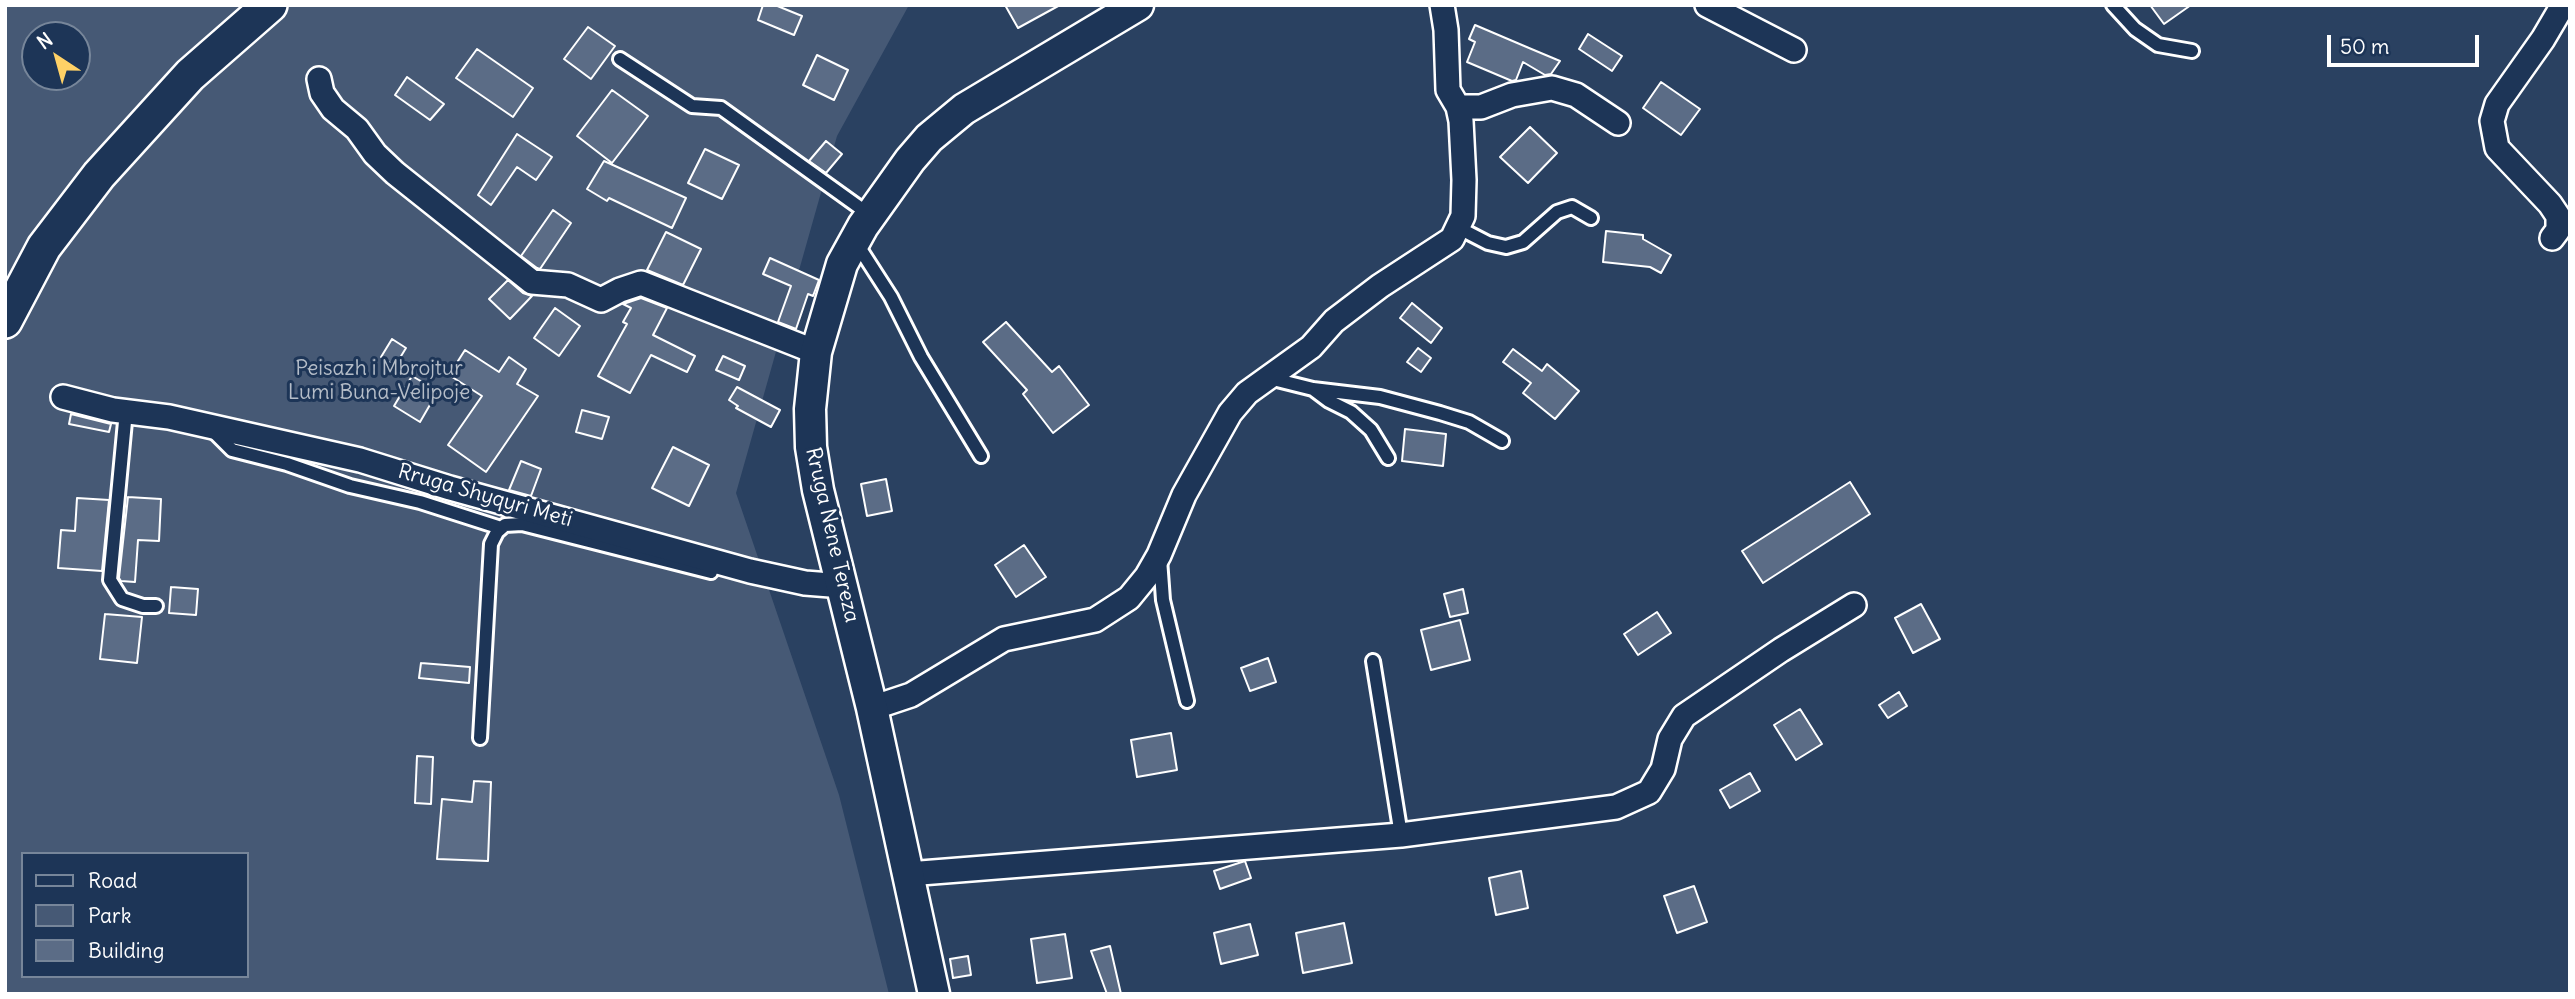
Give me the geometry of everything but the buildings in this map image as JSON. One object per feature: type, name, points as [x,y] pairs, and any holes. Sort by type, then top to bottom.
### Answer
[{"type":"main road","points":[[5,321],[44,247],[99,175],[190,75],[270,5]]},
{"type":"street","name":"Rruga Nene Tereza","points":[[934,994],[872,708],[818,490],[811,447],[810,409],[816,352],[842,264],[870,216],[916,152],[964,109],[1138,5]]},
{"type":"street","points":[[872,708],[911,695],[1003,639],[1095,620],[1129,597],[1160,555],[1184,495],[1230,413],[1247,393],[1311,347],[1334,321],[1380,286],[1452,239],[1463,216],[1464,180],[1458,107],[1448,90],[1446,30],[1442,5]]},
{"type":"street","points":[[1707,5],[1794,50]]},
{"type":"street","points":[[2552,238],[2558,230],[2558,216],[2497,148],[2492,121],[2497,104],[2543,39],[2563,5]]},
{"type":"street","points":[[319,79],[322,93],[333,109],[357,130],[395,173],[532,282],[568,285],[601,300],[641,283],[816,352]]},
{"type":"street","points":[[1458,107],[1481,107],[1512,95],[1552,88],[1576,95],[1618,123]]},
{"type":"street","name":"Rruga Shyqyri Meti","points":[[63,397],[360,460],[450,488],[750,571],[805,583],[843,586]]},
{"type":"street","points":[[908,874],[1401,835],[1616,807],[1649,792],[1663,769],[1670,739],[1684,716],[1854,604]]},
{"type":"lane","points":[[2113,5],[2135,29],[2158,45],[2192,51]]},
{"type":"lane","points":[[620,59],[692,106],[721,108],[870,216]]},
{"type":"lane","points":[[1457,227],[1488,243],[1506,247],[1523,242],[1556,212],[1572,206],[1591,218]]},
{"type":"lane","points":[[855,241],[891,297],[921,357],[981,456]]},
{"type":"lane","points":[[1269,378],[1313,389],[1380,397],[1440,413],[1469,422],[1502,441]]},
{"type":"lane","points":[[1313,389],[1351,412],[1371,430],[1388,458]]},
{"type":"lane","points":[[126,411],[110,580],[121,598],[143,606],[156,606]]},
{"type":"lane","points":[[207,426],[232,450],[287,464],[350,486],[413,500],[501,528]]},
{"type":"lane","points":[[480,738],[491,544],[505,525],[522,524],[782,589],[795,590],[805,583]]},
{"type":"lane","points":[[1160,555],[1163,600],[1187,701]]},
{"type":"lane","points":[[1373,661],[1401,835]]},
{"type":"green space","name":"Peisazh i Mbrojtur Lumi Buna-Velipoje","points":[[5,5],[909,5],[837,136],[736,493],[839,795],[889,994],[5,994]]}]
